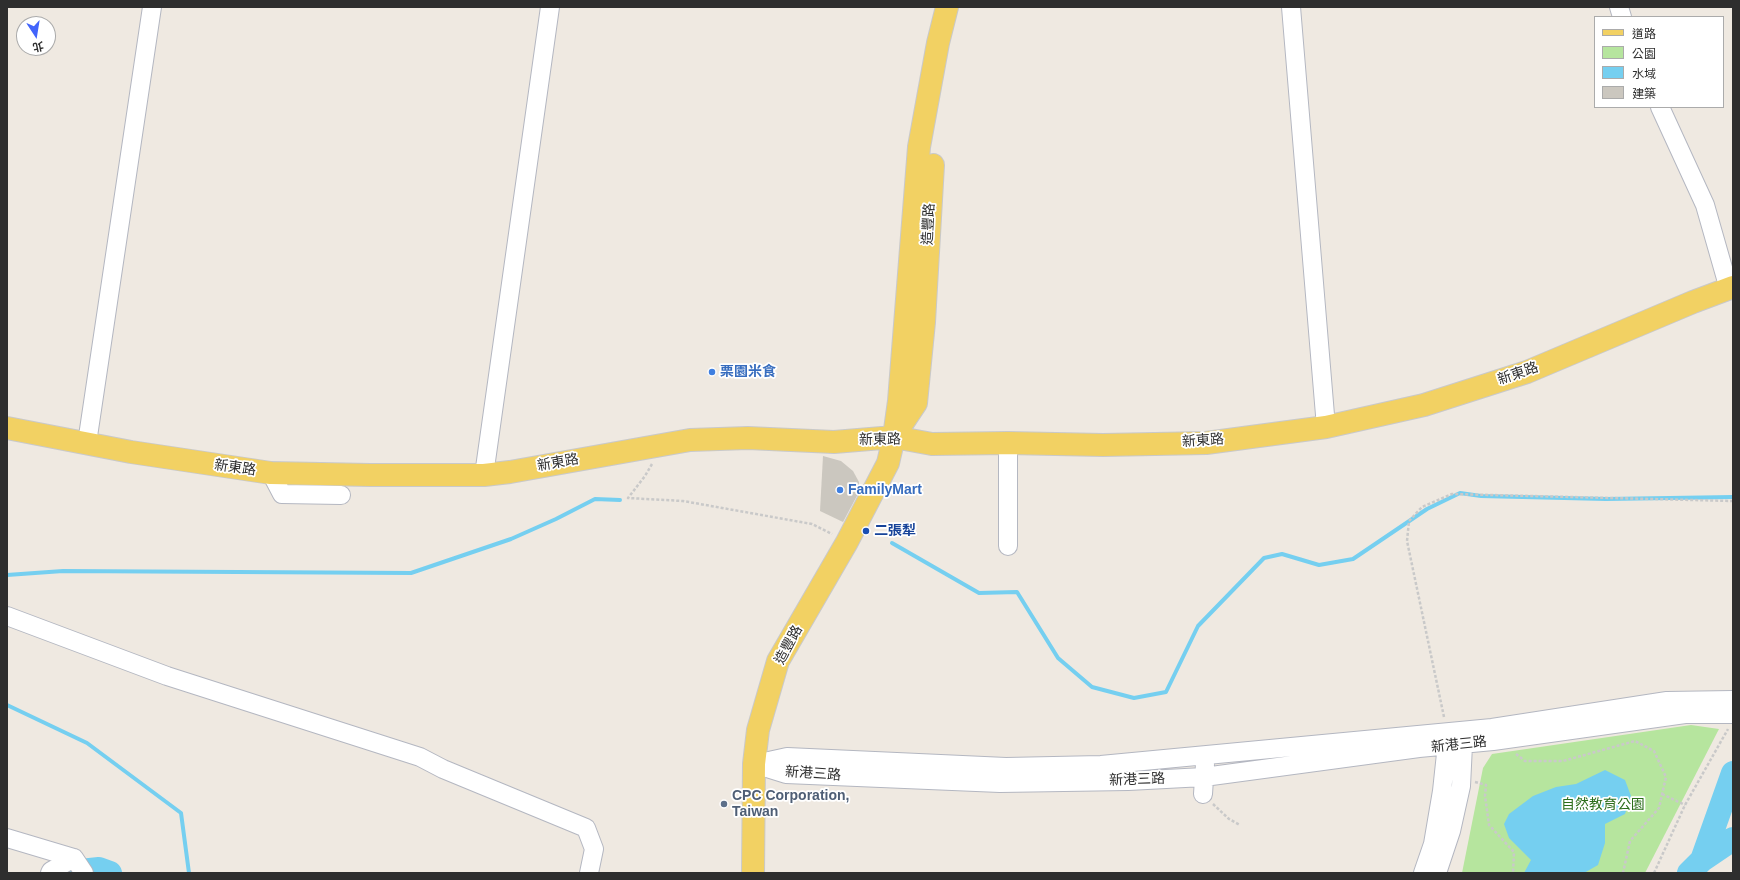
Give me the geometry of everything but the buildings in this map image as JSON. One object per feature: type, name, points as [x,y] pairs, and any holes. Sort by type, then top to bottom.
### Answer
[{"type":"main road","name":"造豐路","points":[[753,873],[754,764],[758,730],[778,662],[847,542],[888,463],[899,401],[919,147],[938,43],[947,7]]},
{"type":"main road","name":"造豐路","points":[[894,436],[916,403],[924,322],[934,148],[951,46],[960,7]]},
{"type":"main road","name":"新東路","points":[[7,428],[130,452],[271,473],[370,475],[484,475],[510,472],[690,440],[748,438],[834,442],[894,436],[932,444],[1008,443],[1104,446],[1206,442],[1326,427],[1424,405],[1527,372],[1731,288]]},
{"type":"street","points":[[87,444],[152,7]]},
{"type":"street","points":[[484,475],[550,7]]},
{"type":"street","points":[[1291,7],[1326,427]]},
{"type":"street","points":[[1660,108],[1705,206],[1731,288]]},
{"type":"street","points":[[1008,443],[1008,546]]},
{"type":"street","points":[[271,473],[282,494],[341,495]]},
{"type":"street","points":[[7,616],[167,676],[420,756],[444,769],[586,828],[594,849],[590,873]]},
{"type":"street","name":"新港三路","points":[[754,764],[786,774],[1000,784],[1128,781],[1204,785],[1419,748],[1453,741],[1492,728],[1667,701],[1733,700]]},
{"type":"street","name":"新港三路","points":[[754,764],[787,757],[1006,767],[1102,765],[1205,755],[1453,741],[1685,714],[1732,719]]},
{"type":"street","points":[[1423,873],[1432,844],[1443,783],[1453,741]]},
{"type":"street","points":[[1437,873],[1451,831],[1461,786],[1453,741]]},
{"type":"street","points":[[1204,785],[1205,755]]},
{"type":"street","points":[[7,838],[61,865],[84,873]]},
{"type":"path","points":[[663,444],[646,476],[628,498],[683,501],[812,524],[847,542]]},
{"type":"path","points":[[1453,741],[1443,715],[1407,541],[1409,521],[1422,507],[1452,494],[1733,501]]},
{"type":"path","points":[[1654,873],[1685,805],[1732,719]]},
{"type":"path","points":[[1514,751],[1524,761],[1563,761],[1635,741],[1654,751],[1666,777],[1659,808],[1630,841],[1623,873]]},
{"type":"path","points":[[1475,782],[1486,785],[1484,796],[1489,825],[1514,852],[1513,873]]},
{"type":"path","points":[[1204,785],[1230,819],[1240,825]]},
{"type":"path","points":[[1662,794],[1685,805]]},
{"type":"green space","name":"自然教育公園","points":[[1691,725],[1719,729],[1645,873],[1462,873],[1483,768],[1492,754]]},
{"type":"water","points":[[1605,770],[1625,780],[1631,796],[1625,814],[1605,824],[1605,843],[1598,865],[1584,873],[1524,873],[1531,860],[1509,838],[1504,824],[1509,814],[1533,796],[1556,787],[1576,784]]},
{"type":"waterway","points":[[892,543],[979,593],[1017,592],[1058,658],[1092,687],[1134,698],[1166,692],[1198,626],[1264,558],[1282,554],[1319,565],[1353,559],[1427,509],[1460,493],[1481,496],[1606,499],[1733,497]]},
{"type":"waterway","points":[[7,575],[63,571],[411,573],[511,539],[556,519],[595,499],[620,500]]},
{"type":"waterway","points":[[7,705],[87,743],[181,813],[189,873]]},
{"type":"waterway","points":[[1702,860],[1733,773]]},
{"type":"waterway","points":[[1689,873],[1702,860],[1733,839]]},
{"type":"waterway","points":[[69,873],[99,869],[110,873]]},
{"type":"place","name":"栗園米食","points":[[712,372]]},
{"type":"place","name":"FamilyMart","points":[[840,490]]},
{"type":"place","name":"二張犁","points":[[866,531]]},
{"type":"place","name":"CPC Corporation, Taiwan","points":[[724,804]]}]
